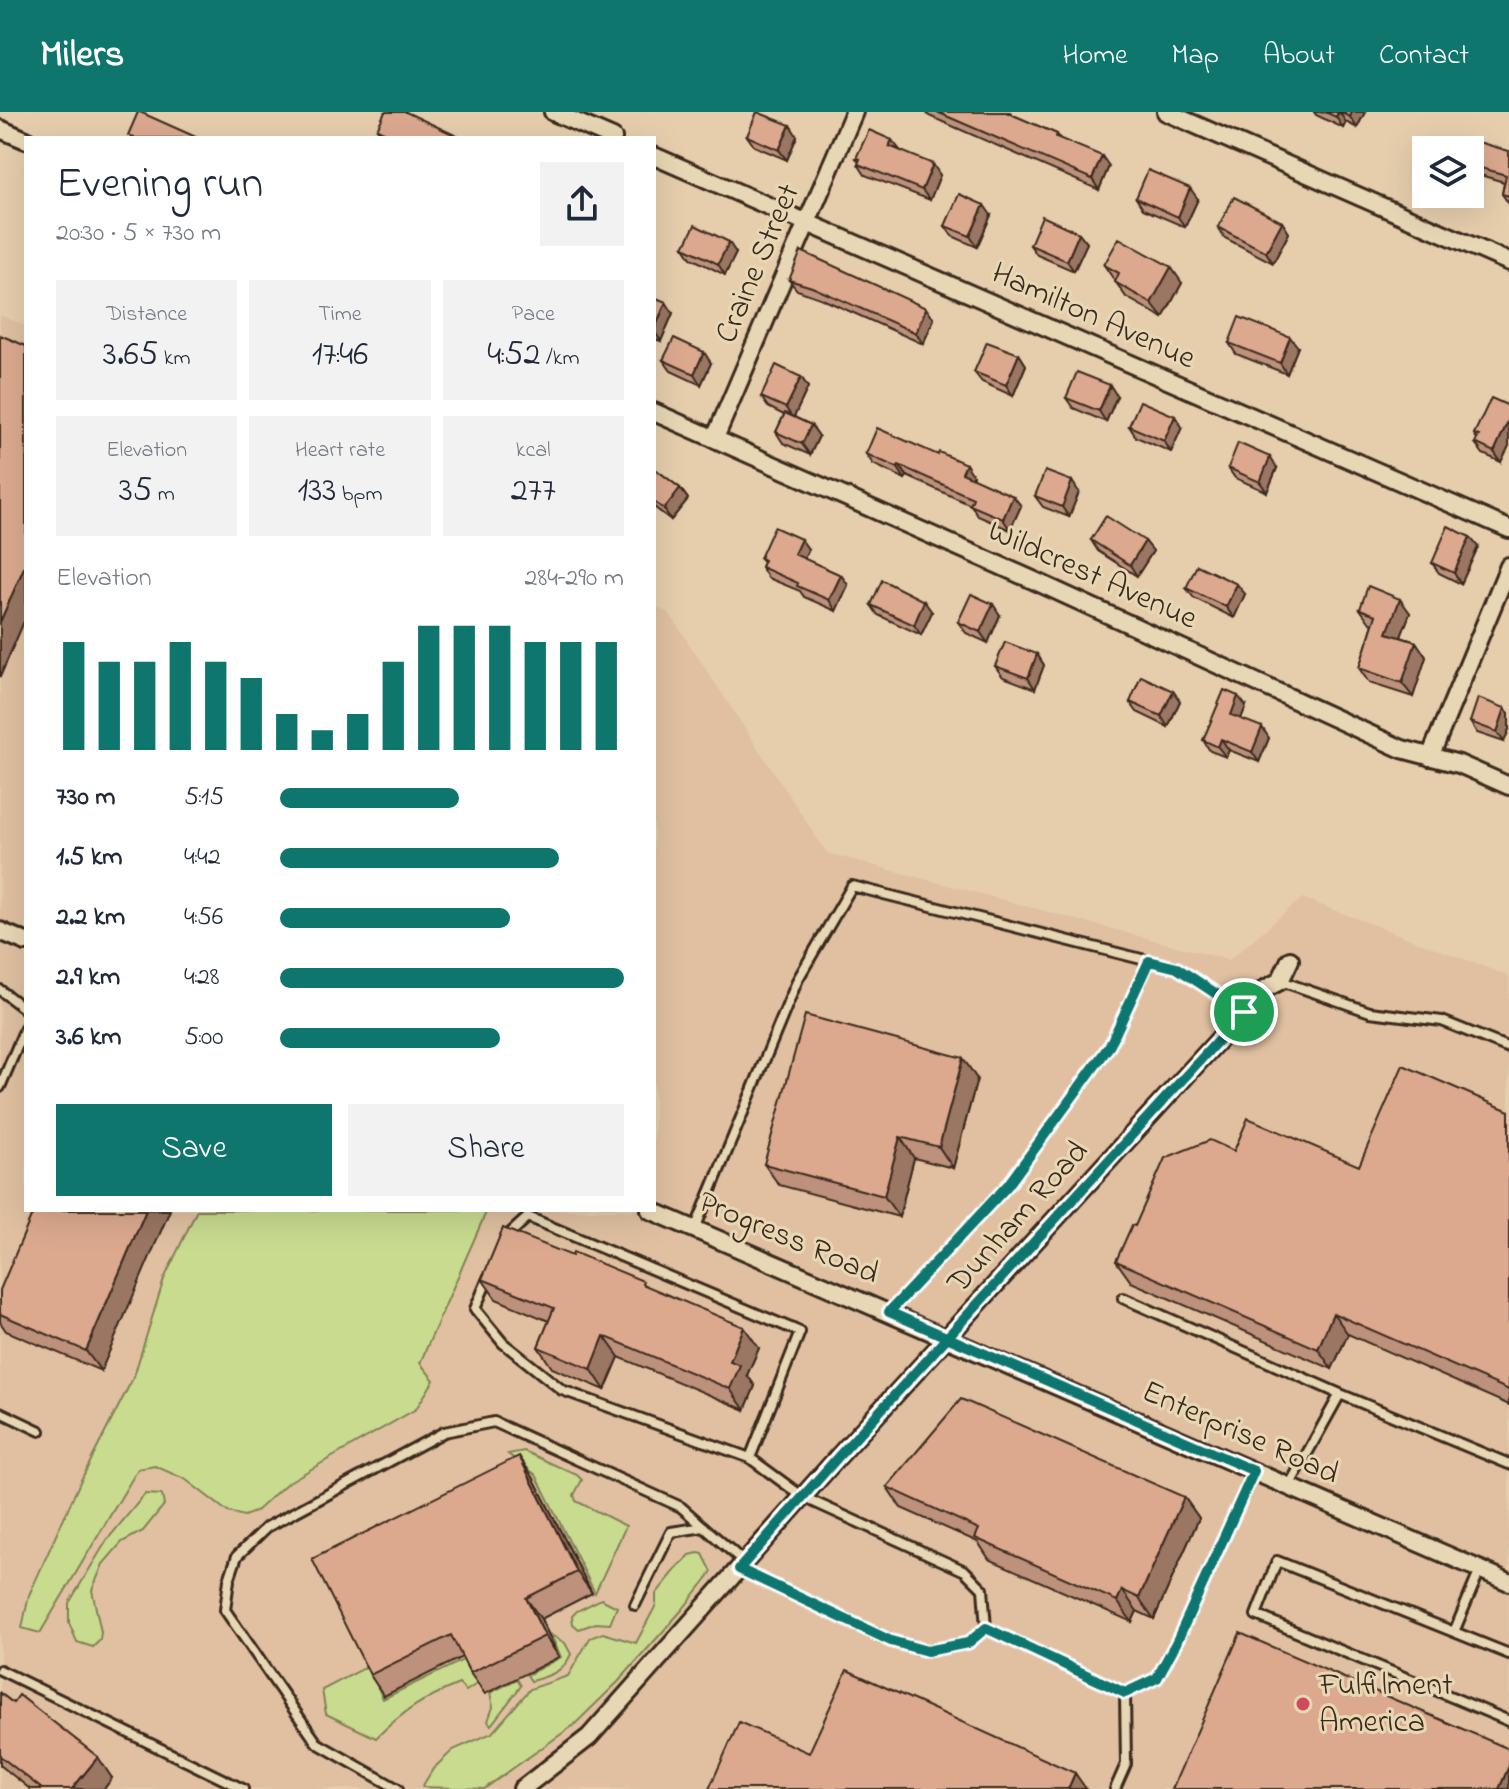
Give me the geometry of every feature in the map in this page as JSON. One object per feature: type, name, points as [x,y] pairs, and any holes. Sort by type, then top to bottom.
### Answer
[{"type":"street","points":[[553,112],[608,136]]},
{"type":"street","name":"Craine Street","points":[[715,438],[854,112]]},
{"type":"street","points":[[1166,112],[1509,262]]},
{"type":"street","points":[[0,129],[24,139]]},
{"type":"street","name":"Hamilton Avenue","points":[[656,157],[1509,529]]},
{"type":"street","name":"Wildcrest Avenue","points":[[656,413],[1402,749],[1459,764],[1509,786]]},
{"type":"street","points":[[1430,757],[1509,566]]},
{"type":"street","points":[[0,931],[24,941]]},
{"type":"street","name":"Dunham Road","points":[[522,1789],[589,1737],[1265,989],[1280,981],[1290,960]]},
{"type":"street","name":"Progress Road","points":[[655,1212],[948,1338]]},
{"type":"street","name":"Enterprise Road","points":[[948,1338],[1509,1582]]},
{"type":"lane","points":[[695,1229],[798,979],[852,886],[1177,968],[1244,1012]]},
{"type":"lane","points":[[889,1312],[1008,1185],[1110,1045],[1149,961]]},
{"type":"lane","points":[[1280,981],[1370,1012],[1442,1021],[1509,1048]]},
{"type":"lane","points":[[0,990],[24,1008]]},
{"type":"lane","points":[[0,1087],[24,1031]]},
{"type":"lane","points":[[498,1253],[504,1239],[528,1217],[800,1332],[750,1458]]},
{"type":"lane","points":[[493,1267],[475,1309],[503,1343],[562,1390],[750,1458],[803,1497],[965,1571],[983,1589],[986,1628]]},
{"type":"lane","points":[[1123,1298],[1340,1394],[1509,1464]]},
{"type":"lane","points":[[1289,1486],[1340,1394]]},
{"type":"lane","points":[[0,1412],[40,1431]]},
{"type":"lane","points":[[398,1789],[317,1743],[225,1610],[229,1580],[237,1556],[252,1539],[267,1527],[444,1432],[494,1422],[681,1507],[742,1566],[891,1641],[927,1651],[968,1643],[986,1628]]},
{"type":"lane","points":[[1125,1693],[1157,1678],[1254,1471]]},
{"type":"lane","points":[[635,1605],[671,1532],[704,1527]]},
{"type":"lane","points":[[1509,1654],[1277,1561],[1256,1615],[1509,1721]]},
{"type":"lane","points":[[1454,1632],[1480,1570]]},
{"type":"lane","points":[[986,1628],[1125,1693]]},
{"type":"lane","points":[[0,1670],[243,1789]]},
{"type":"lane","points":[[1115,1789],[1126,1764],[1125,1693]]},
{"type":"shaded area","points":[[0,315],[24,325],[24,1212],[656,1212],[656,607],[669,613],[827,853],[1229,960],[1302,898],[1509,976],[1509,1789],[0,1789]]},
{"type":"green space","points":[[196,1212],[486,1212],[420,1363],[434,1380],[416,1409],[287,1483],[255,1512],[244,1516],[228,1512],[185,1479],[155,1466],[138,1469],[40,1633],[22,1628],[29,1595],[80,1482],[134,1376],[164,1279]]},
{"type":"green space","points":[[524,1451],[577,1475],[582,1480],[574,1495],[576,1501],[626,1526],[595,1593],[536,1475],[508,1454]]},
{"type":"green space","points":[[145,1494],[162,1495],[164,1505],[143,1531],[122,1542],[103,1564],[92,1590],[100,1640],[93,1647],[77,1642],[69,1623],[69,1603],[107,1540]]},
{"type":"green space","points":[[703,1554],[712,1572],[618,1682],[574,1725],[484,1789],[422,1787],[433,1769],[453,1750],[492,1733],[530,1689],[568,1676],[590,1638],[603,1633],[636,1643],[656,1605],[656,1594],[690,1555]]},
{"type":"green space","points":[[601,1599],[617,1607],[610,1624],[596,1623],[579,1629],[573,1624],[572,1616],[577,1611]]},
{"type":"green space","points":[[551,1635],[565,1643],[571,1654],[560,1670],[531,1681],[527,1675],[561,1657]]},
{"type":"green space","points":[[465,1659],[478,1683],[466,1691],[459,1684],[424,1700],[376,1738],[326,1714],[322,1690],[368,1666],[383,1699]]},
{"type":"green space","points":[[517,1679],[521,1686],[491,1725],[488,1721],[493,1707],[490,1693]]},
{"type":"building","points":[[140,112],[194,136],[130,136]]},
{"type":"building","points":[[385,112],[406,112],[457,136],[393,136],[377,129]]},
{"type":"building","points":[[757,112],[790,125],[779,150],[747,136]]},
{"type":"building","points":[[937,112],[1006,112],[1102,156],[1092,179]]},
{"type":"building","points":[[869,130],[892,140],[889,146],[933,164],[922,190],[858,164],[860,159],[856,158]]},
{"type":"building","points":[[1484,144],[1509,151],[1509,196],[1502,194],[1506,175],[1484,169]]},
{"type":"building","points":[[1148,170],[1190,188],[1178,217],[1136,198]]},
{"type":"building","points":[[959,194],[984,205],[970,236],[945,226]]},
{"type":"building","points":[[1234,197],[1282,222],[1266,252],[1218,227]]},
{"type":"building","points":[[1042,216],[1079,233],[1067,261],[1030,245]]},
{"type":"building","points":[[695,225],[729,242],[718,264],[684,247]]},
{"type":"building","points":[[1119,238],[1171,267],[1151,303],[1115,282],[1119,273],[1104,265]]},
{"type":"building","points":[[801,251],[926,308],[916,333],[789,280]]},
{"type":"building","points":[[656,298],[666,302],[656,325]]},
{"type":"building","points":[[1239,317],[1290,337],[1280,363],[1229,343]]},
{"type":"building","points":[[0,335],[24,345],[24,568],[0,622]]},
{"type":"building","points":[[674,338],[704,352],[694,374],[663,360]]},
{"type":"building","points":[[987,342],[1019,354],[1006,385],[974,372]]},
{"type":"building","points":[[776,365],[801,377],[786,408],[761,397]]},
{"type":"building","points":[[1077,372],[1110,385],[1099,411],[1066,398]]},
{"type":"building","points":[[1491,398],[1509,406],[1509,419],[1494,452],[1475,443],[1479,436],[1474,434]]},
{"type":"building","points":[[1140,401],[1175,416],[1164,441],[1129,426]]},
{"type":"building","points":[[785,413],[811,425],[802,444],[776,432]]},
{"type":"building","points":[[877,428],[966,464],[962,473],[1013,496],[1003,519],[970,505],[973,498],[866,454]]},
{"type":"building","points":[[1238,443],[1270,457],[1260,482],[1228,468]]},
{"type":"building","points":[[656,470],[680,488],[664,509],[656,503]]},
{"type":"building","points":[[1045,471],[1072,481],[1062,507],[1035,496]]},
{"type":"building","points":[[1106,516],[1145,541],[1130,565],[1091,540]]},
{"type":"building","points":[[1448,526],[1470,537],[1454,573],[1432,563]]},
{"type":"building","points":[[774,527],[801,539],[794,554],[841,575],[829,600],[761,567],[764,560],[760,558]]},
{"type":"building","points":[[1197,565],[1237,584],[1226,607],[1186,588]]},
{"type":"building","points":[[882,580],[924,601],[914,625],[871,605]]},
{"type":"building","points":[[1368,586],[1400,599],[1387,633],[1416,642],[1402,683],[1359,668],[1376,615],[1360,609]]},
{"type":"building","points":[[971,594],[993,604],[980,632],[958,622]]},
{"type":"building","points":[[1005,642],[1037,654],[1028,678],[995,666]]},
{"type":"building","points":[[1141,676],[1173,691],[1161,716],[1130,702]]},
{"type":"building","points":[[1224,690],[1238,696],[1231,715],[1262,727],[1252,752],[1221,739],[1218,747],[1203,740]]},
{"type":"building","points":[[1478,698],[1505,708],[1497,732],[1470,722]]},
{"type":"building","points":[[805,1015],[963,1058],[939,1147],[900,1137],[884,1196],[764,1164]]},
{"type":"building","points":[[1403,1065],[1509,1111],[1509,1390],[1333,1313],[1318,1349],[1116,1261],[1165,1158],[1210,1140],[1234,1151],[1248,1118],[1359,1166]]},
{"type":"building","points":[[33,1212],[145,1212],[86,1351],[0,1314],[0,1290]]},
{"type":"building","points":[[503,1228],[572,1256],[573,1252],[744,1327],[730,1361],[740,1365],[730,1389],[604,1336],[591,1369],[538,1347],[554,1308],[482,1279]]},
{"type":"building","points":[[961,1399],[1184,1497],[1139,1598],[1122,1590],[1117,1601],[975,1538],[979,1529],[887,1487]]},
{"type":"building","points":[[519,1456],[577,1572],[526,1598],[545,1636],[470,1673],[451,1635],[370,1675],[312,1559]]},
{"type":"building","name":"Fulfilment America","points":[[1240,1633],[1509,1749],[1509,1766],[1499,1789],[1172,1789]]},
{"type":"building","points":[[847,1670],[1075,1773],[1068,1789],[709,1789],[739,1722],[809,1753]]},
{"type":"building","points":[[0,1693],[13,1703],[19,1695],[98,1757],[72,1789],[42,1789],[0,1756]]},
{"type":"place","name":"Fulfilment America","points":[[1303,1704]]},
{"type":"route","points":[[1244,1012],[948,1338],[838,1457],[739,1569],[891,1641],[927,1651],[968,1643],[986,1628],[1125,1693],[1157,1678],[1254,1471],[948,1338],[889,1312],[1008,1185],[1110,1045],[1149,961],[1177,968],[1244,1012]]}]
